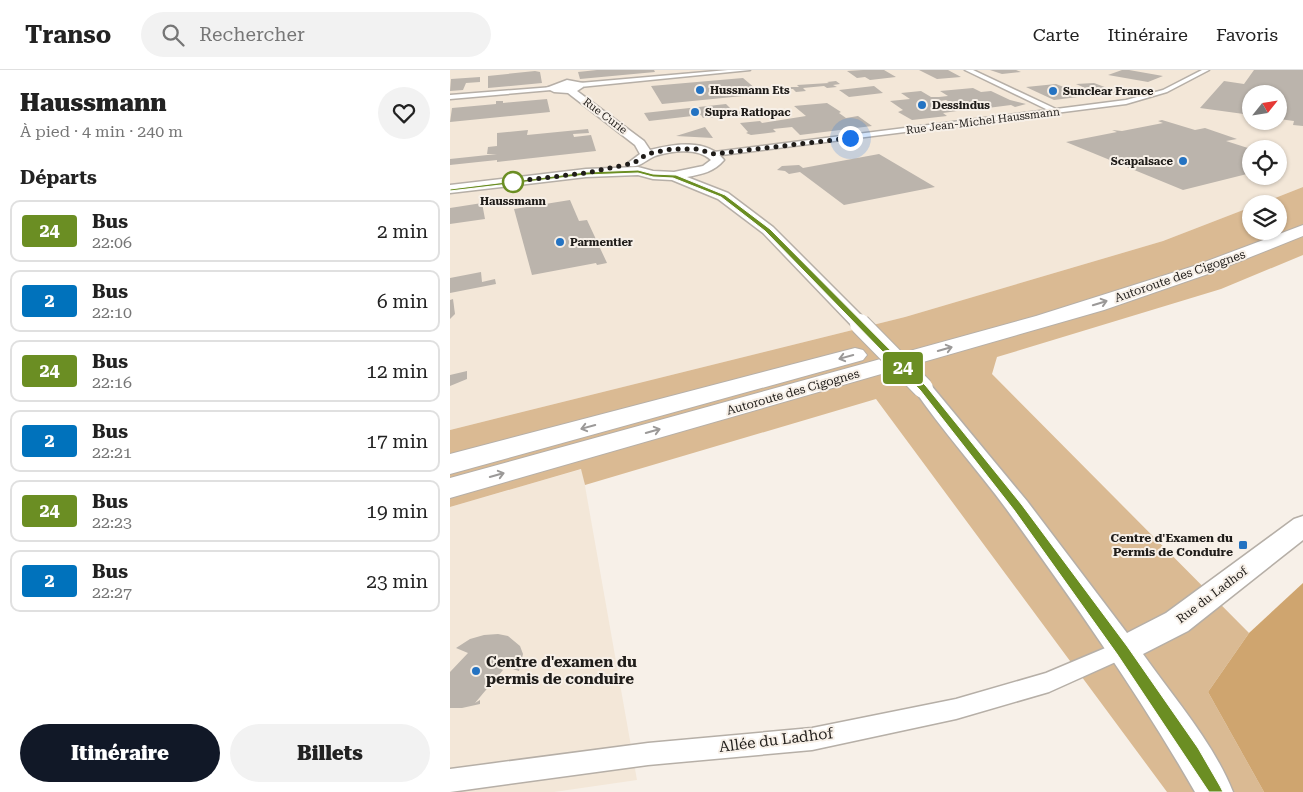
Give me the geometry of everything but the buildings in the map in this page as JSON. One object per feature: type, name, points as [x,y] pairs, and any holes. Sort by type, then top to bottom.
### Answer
[{"type":"highway","points":[[1287,221],[1303,214]]},
{"type":"highway","name":"Autoroute des Cigognes","points":[[450,488],[1032,324],[1206,268],[1303,230]]},
{"type":"highway","name":"Autoroute des Cigognes","points":[[450,464],[1034,306],[1185,259],[1242,238]]},
{"type":"main road","points":[[551,88],[564,83],[580,85]]},
{"type":"main road","name":"Rue Curie","points":[[564,83],[640,143],[647,154]]},
{"type":"main road","name":"Rue Curie","points":[[640,143],[671,149]]},
{"type":"main road","points":[[450,189],[636,167],[653,176],[674,176],[707,169],[716,157],[697,149],[671,149],[647,154],[636,167]]},
{"type":"main road","points":[[707,169],[723,196]]},
{"type":"main road","points":[[674,176],[723,196],[768,230],[923,388],[1018,507],[1122,650],[1192,753],[1215,792]]},
{"type":"main road","name":"Rue du Ladhof","points":[[1122,650],[1177,622],[1303,526]]},
{"type":"street","points":[[580,85],[747,70]]},
{"type":"street","points":[[968,70],[1058,112]]},
{"type":"street","name":"Rue Jean-Michel Haussmann","points":[[716,157],[1058,112],[1134,100],[1156,94],[1193,78],[1206,70]]},
{"type":"street","points":[[450,97],[551,88]]},
{"type":"street","name":"Allée du Ladhof","points":[[450,781],[648,754],[812,739],[956,709],[1048,682],[1122,650]]},
{"type":"shaded area","points":[[450,70],[1303,70],[1303,187],[1283,195],[1242,195],[1242,210],[1163,241],[905,317],[450,430]]},
{"type":"shaded area","points":[[1303,187],[1303,255],[1221,289],[997,357],[992,374],[1249,633],[1208,692],[1264,792],[1167,792],[876,399],[585,485],[581,469],[450,507],[450,430],[905,317],[1163,241],[1242,210],[1242,240],[1287,240],[1287,195],[1283,195]]},
{"type":"shaded area","name":"Centre d'examen du permis de conduire","points":[[582,469],[637,780],[554,792],[450,792],[450,507]]},
{"type":"shaded area","points":[[1303,583],[1303,792],[1264,792],[1208,692],[1249,633]]},
{"type":"bus line","name":"24","points":[[450,189],[586,173],[638,171],[653,176],[674,176],[723,196],[768,230],[923,388],[1018,507],[1122,650],[1192,753],[1215,792]]},
{"type":"place","name":"Hussmann Ets","points":[[700,90]]},
{"type":"place","name":"Sunclear France","points":[[1053,91]]},
{"type":"place","name":"Dessindus","points":[[922,105]]},
{"type":"place","name":"Supra Ratiopac","points":[[695,112]]},
{"type":"place","name":"Scapalsace","points":[[1183,161]]},
{"type":"place","name":"Haussmann","points":[[513,182]]},
{"type":"place","name":"Parmentier","points":[[560,242]]},
{"type":"place","name":"Centre d'Examen du Permis de Conduire","points":[[1243,545]]},
{"type":"place","name":"Centre d'examen du permis de conduire","points":[[476,671]]},
{"type":"route","points":[[513,182],[508,182],[602,170],[634,163],[647,154],[671,149],[697,149],[714,154],[755,151],[850,138]]}]
